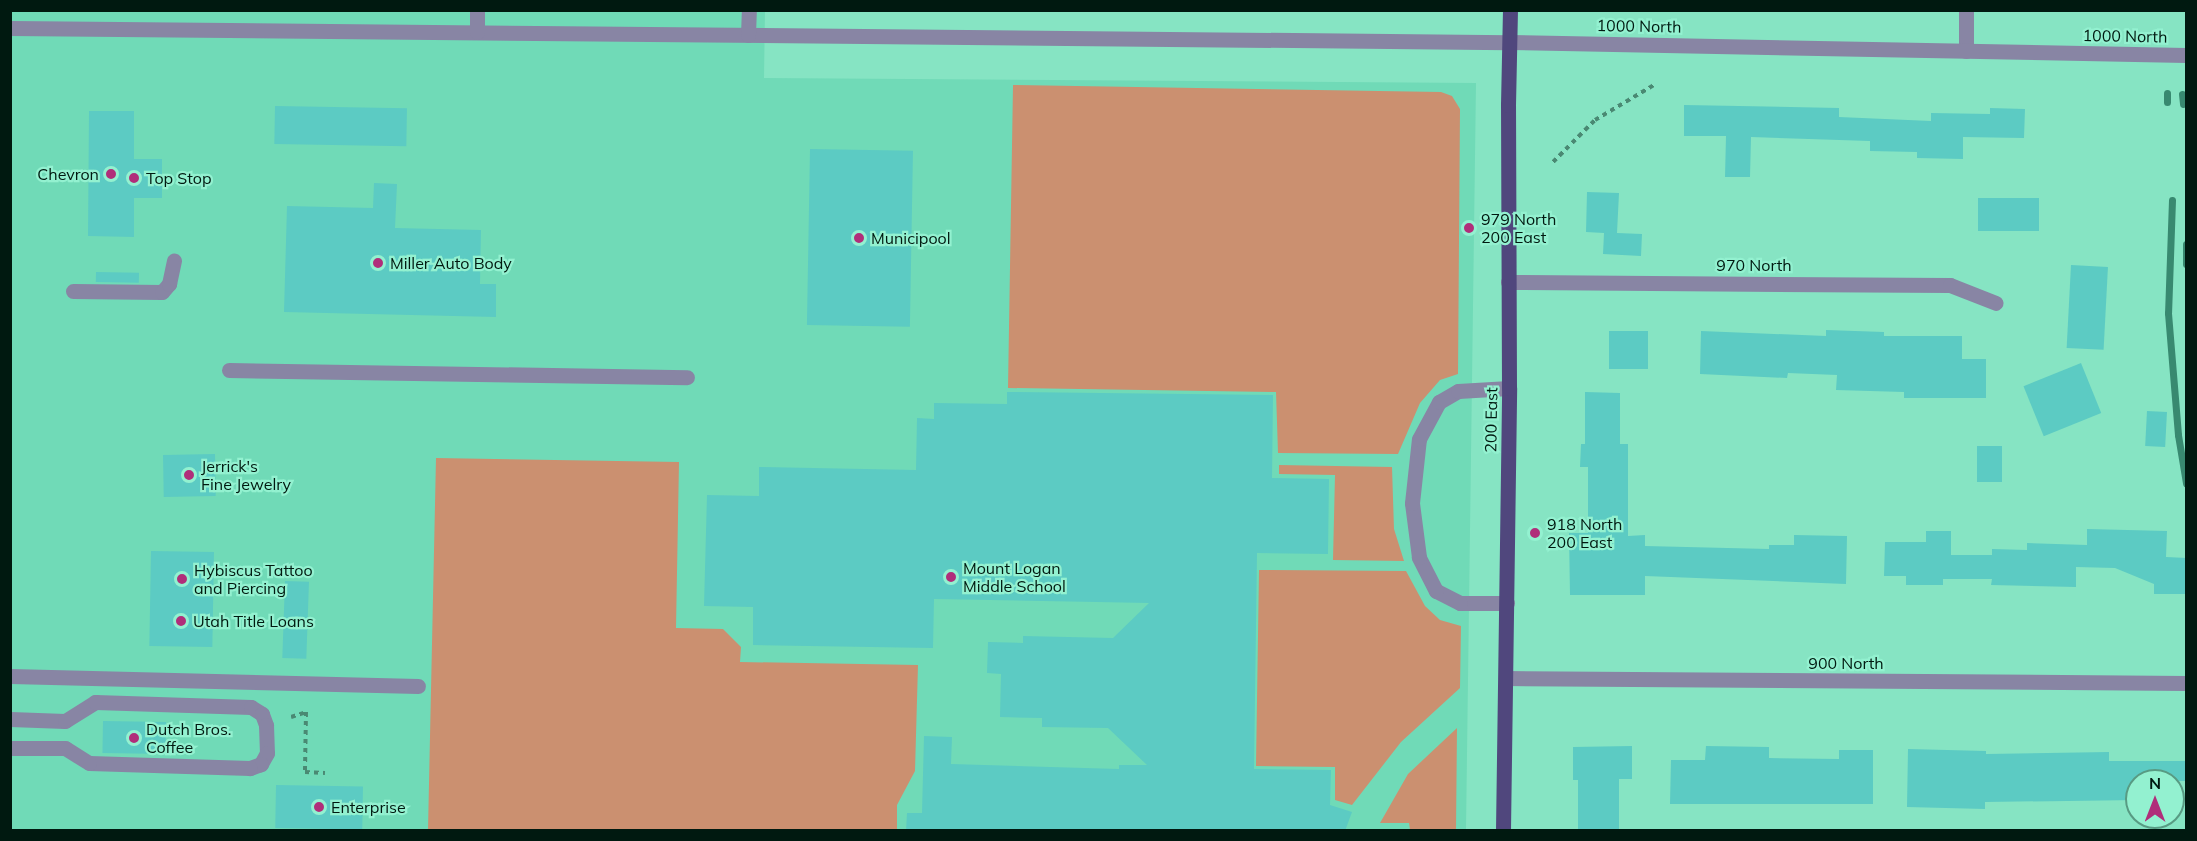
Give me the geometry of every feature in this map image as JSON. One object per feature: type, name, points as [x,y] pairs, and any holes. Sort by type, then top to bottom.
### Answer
[{"type":"main road","name":"200 East","points":[[1503,831],[1509,388],[1510,10]]},
{"type":"street","points":[[477,10],[477,32]]},
{"type":"street","points":[[748,35],[749,10]]},
{"type":"street","points":[[1966,10],[1966,51]]},
{"type":"street","name":"1000 North","points":[[10,28],[1509,42],[2187,55]]},
{"type":"street","points":[[73,291],[162,292],[169,284],[174,261]]},
{"type":"street","name":"970 North","points":[[1508,282],[1950,285],[1996,303]]},
{"type":"street","points":[[229,370],[687,377]]},
{"type":"street","points":[[1507,603],[1460,603],[1436,591],[1419,557],[1412,503],[1419,439],[1439,402],[1458,391],[1509,388]]},
{"type":"street","points":[[10,676],[418,686]]},
{"type":"street","name":"900 North","points":[[1506,678],[2187,683]]},
{"type":"street","points":[[10,719],[65,722],[95,702],[251,707],[262,714],[266,725],[267,753],[261,764],[250,768],[89,763],[65,748],[10,748]]},
{"type":"path","points":[[1553,162],[1595,120],[1654,85]]},
{"type":"path","points":[[291,717],[306,712],[305,772],[325,773]]},
{"type":"shaded area","points":[[765,10],[764,78],[1476,83],[1466,830],[11,830],[10,11]]},
{"type":"shaded area","points":[[1013,85],[1441,92],[1452,96],[1460,109],[1458,374],[1440,380],[1420,403],[1398,454],[1278,453],[1276,392],[1008,388]]},
{"type":"shaded area","points":[[436,458],[679,462],[676,628],[723,629],[741,647],[740,662],[918,665],[915,771],[897,805],[897,830],[428,830]]},
{"type":"shaded area","points":[[1279,465],[1392,467],[1394,529],[1404,561],[1333,560],[1335,475],[1279,474]]},
{"type":"shaded area","points":[[1259,570],[1406,571],[1425,606],[1440,620],[1461,626],[1460,688],[1401,742],[1352,805],[1335,800],[1335,767],[1256,766]]},
{"type":"shaded area","points":[[1457,728],[1456,830],[1410,830],[1409,823],[1380,823],[1408,774]]},
{"type":"building","points":[[1684,105],[1839,108],[1839,117],[1931,121],[1931,113],[1990,114],[1990,108],[2025,109],[2024,138],[1963,137],[1963,159],[1917,158],[1917,152],[1870,151],[1870,141],[1751,137],[1750,177],[1725,177],[1726,136],[1684,136]]},
{"type":"building","points":[[275,106],[407,108],[406,146],[274,144]]},
{"type":"building","name":"Chevron","points":[[89,111],[134,111],[134,159],[162,159],[162,198],[134,198],[134,237],[88,236]]},
{"type":"building","name":"Municipool","points":[[810,149],[913,151],[910,327],[807,325]]},
{"type":"building","points":[[374,183],[397,184],[395,228],[481,230],[480,284],[496,284],[496,317],[284,312],[287,206],[373,208]]},
{"type":"building","points":[[1587,192],[1619,193],[1617,233],[1642,234],[1641,256],[1603,254],[1604,233],[1586,232]]},
{"type":"building","points":[[1978,198],[2039,198],[2039,231],[1978,231]]},
{"type":"building","points":[[2071,265],[2108,267],[2104,350],[2067,348]]},
{"type":"building","points":[[96,272],[139,273],[139,283],[96,282]]},
{"type":"building","points":[[1826,330],[1884,332],[1884,336],[1962,336],[1962,359],[1986,359],[1986,398],[1904,398],[1904,392],[1836,390],[1837,375],[1788,373],[1787,378],[1700,374],[1701,331],[1826,336]]},
{"type":"building","points":[[1609,331],[1648,331],[1648,369],[1609,369]]},
{"type":"building","points":[[2081,363],[2101,413],[2044,436],[2024,386]]},
{"type":"building","name":"Mount Logan Middle School","points":[[1007,392],[1273,395],[1272,478],[1329,479],[1328,554],[1257,553],[1254,769],[1331,770],[1330,805],[1352,812],[1345,831],[906,831],[907,813],[922,813],[924,736],[952,737],[951,764],[1119,769],[1119,765],[1147,765],[1108,728],[1042,727],[1042,718],[1000,717],[1001,674],[987,673],[988,642],[1023,643],[1023,636],[1113,638],[1149,603],[934,599],[933,648],[753,645],[753,607],[704,606],[707,495],[759,496],[759,467],[916,470],[917,418],[934,419],[934,403],[1007,404]]},
{"type":"building","points":[[1585,392],[1620,393],[1620,444],[1628,444],[1628,536],[1645,535],[1645,546],[1769,549],[1769,545],[1794,545],[1794,535],[1847,536],[1846,584],[1645,576],[1645,595],[1570,595],[1569,533],[1588,533],[1588,467],[1580,467],[1581,444],[1585,444]]},
{"type":"building","points":[[2147,411],[2167,412],[2165,447],[2145,446]]},
{"type":"building","points":[[1977,446],[2002,446],[2002,482],[1977,482]]},
{"type":"building","name":"Jerrick's Fine Jewelry","points":[[215,454],[216,496],[164,497],[163,455]]},
{"type":"building","points":[[2087,529],[2167,531],[2166,557],[2187,558],[2187,594],[2154,594],[2154,584],[2115,568],[2076,567],[2076,587],[1991,585],[1992,579],[1943,579],[1943,585],[1906,585],[1906,576],[1884,576],[1885,542],[1926,542],[1926,531],[1951,531],[1951,555],[1992,555],[1992,549],[2027,550],[2027,543],[2087,545]]},
{"type":"building","points":[[151,551],[214,552],[212,647],[149,646]]},
{"type":"building","points":[[285,581],[309,582],[306,659],[282,658]]},
{"type":"building","name":"Dutch Bros. Coffee","points":[[103,721],[166,722],[165,754],[102,753]]},
{"type":"building","points":[[1632,746],[1632,779],[1619,779],[1619,831],[1578,831],[1578,780],[1573,780],[1573,747]]},
{"type":"building","points":[[1706,746],[1769,747],[1769,758],[1839,759],[1839,750],[1873,750],[1873,804],[1670,804],[1671,760],[1705,760]]},
{"type":"building","points":[[1908,749],[1986,751],[1986,754],[2109,752],[2109,761],[2187,761],[2187,781],[2185,781],[2185,769],[2125,769],[2125,800],[1985,802],[1985,809],[1907,807]]},
{"type":"building","name":"Enterprise","points":[[276,785],[363,787],[362,830],[275,828]]},
{"type":"waterway","points":[[2167,93],[2167,102]]},
{"type":"waterway","points":[[2182,94],[2183,104]]},
{"type":"waterway","points":[[2172,200],[2168,313],[2178,435],[2186,483]]},
{"type":"waterway","points":[[2186,244],[2186,264]]},
{"type":"place","name":"Chevron","points":[[111,174]]},
{"type":"place","name":"Top Stop","points":[[134,178]]},
{"type":"place","name":"979 North 200 East","points":[[1469,228]]},
{"type":"place","name":"Municipool","points":[[859,238]]},
{"type":"place","name":"Miller Auto Body","points":[[378,263]]},
{"type":"place","name":"Jerrick's Fine Jewelry","points":[[189,475]]},
{"type":"place","name":"918 North 200 East","points":[[1535,533]]},
{"type":"place","name":"Mount Logan Middle School","points":[[951,577]]},
{"type":"place","name":"Hybiscus Tattoo and Piercing","points":[[182,579]]},
{"type":"place","name":"Utah Title Loans","points":[[181,621]]},
{"type":"place","name":"Dutch Bros. Coffee","points":[[134,738]]},
{"type":"place","name":"Enterprise","points":[[319,807]]}]
